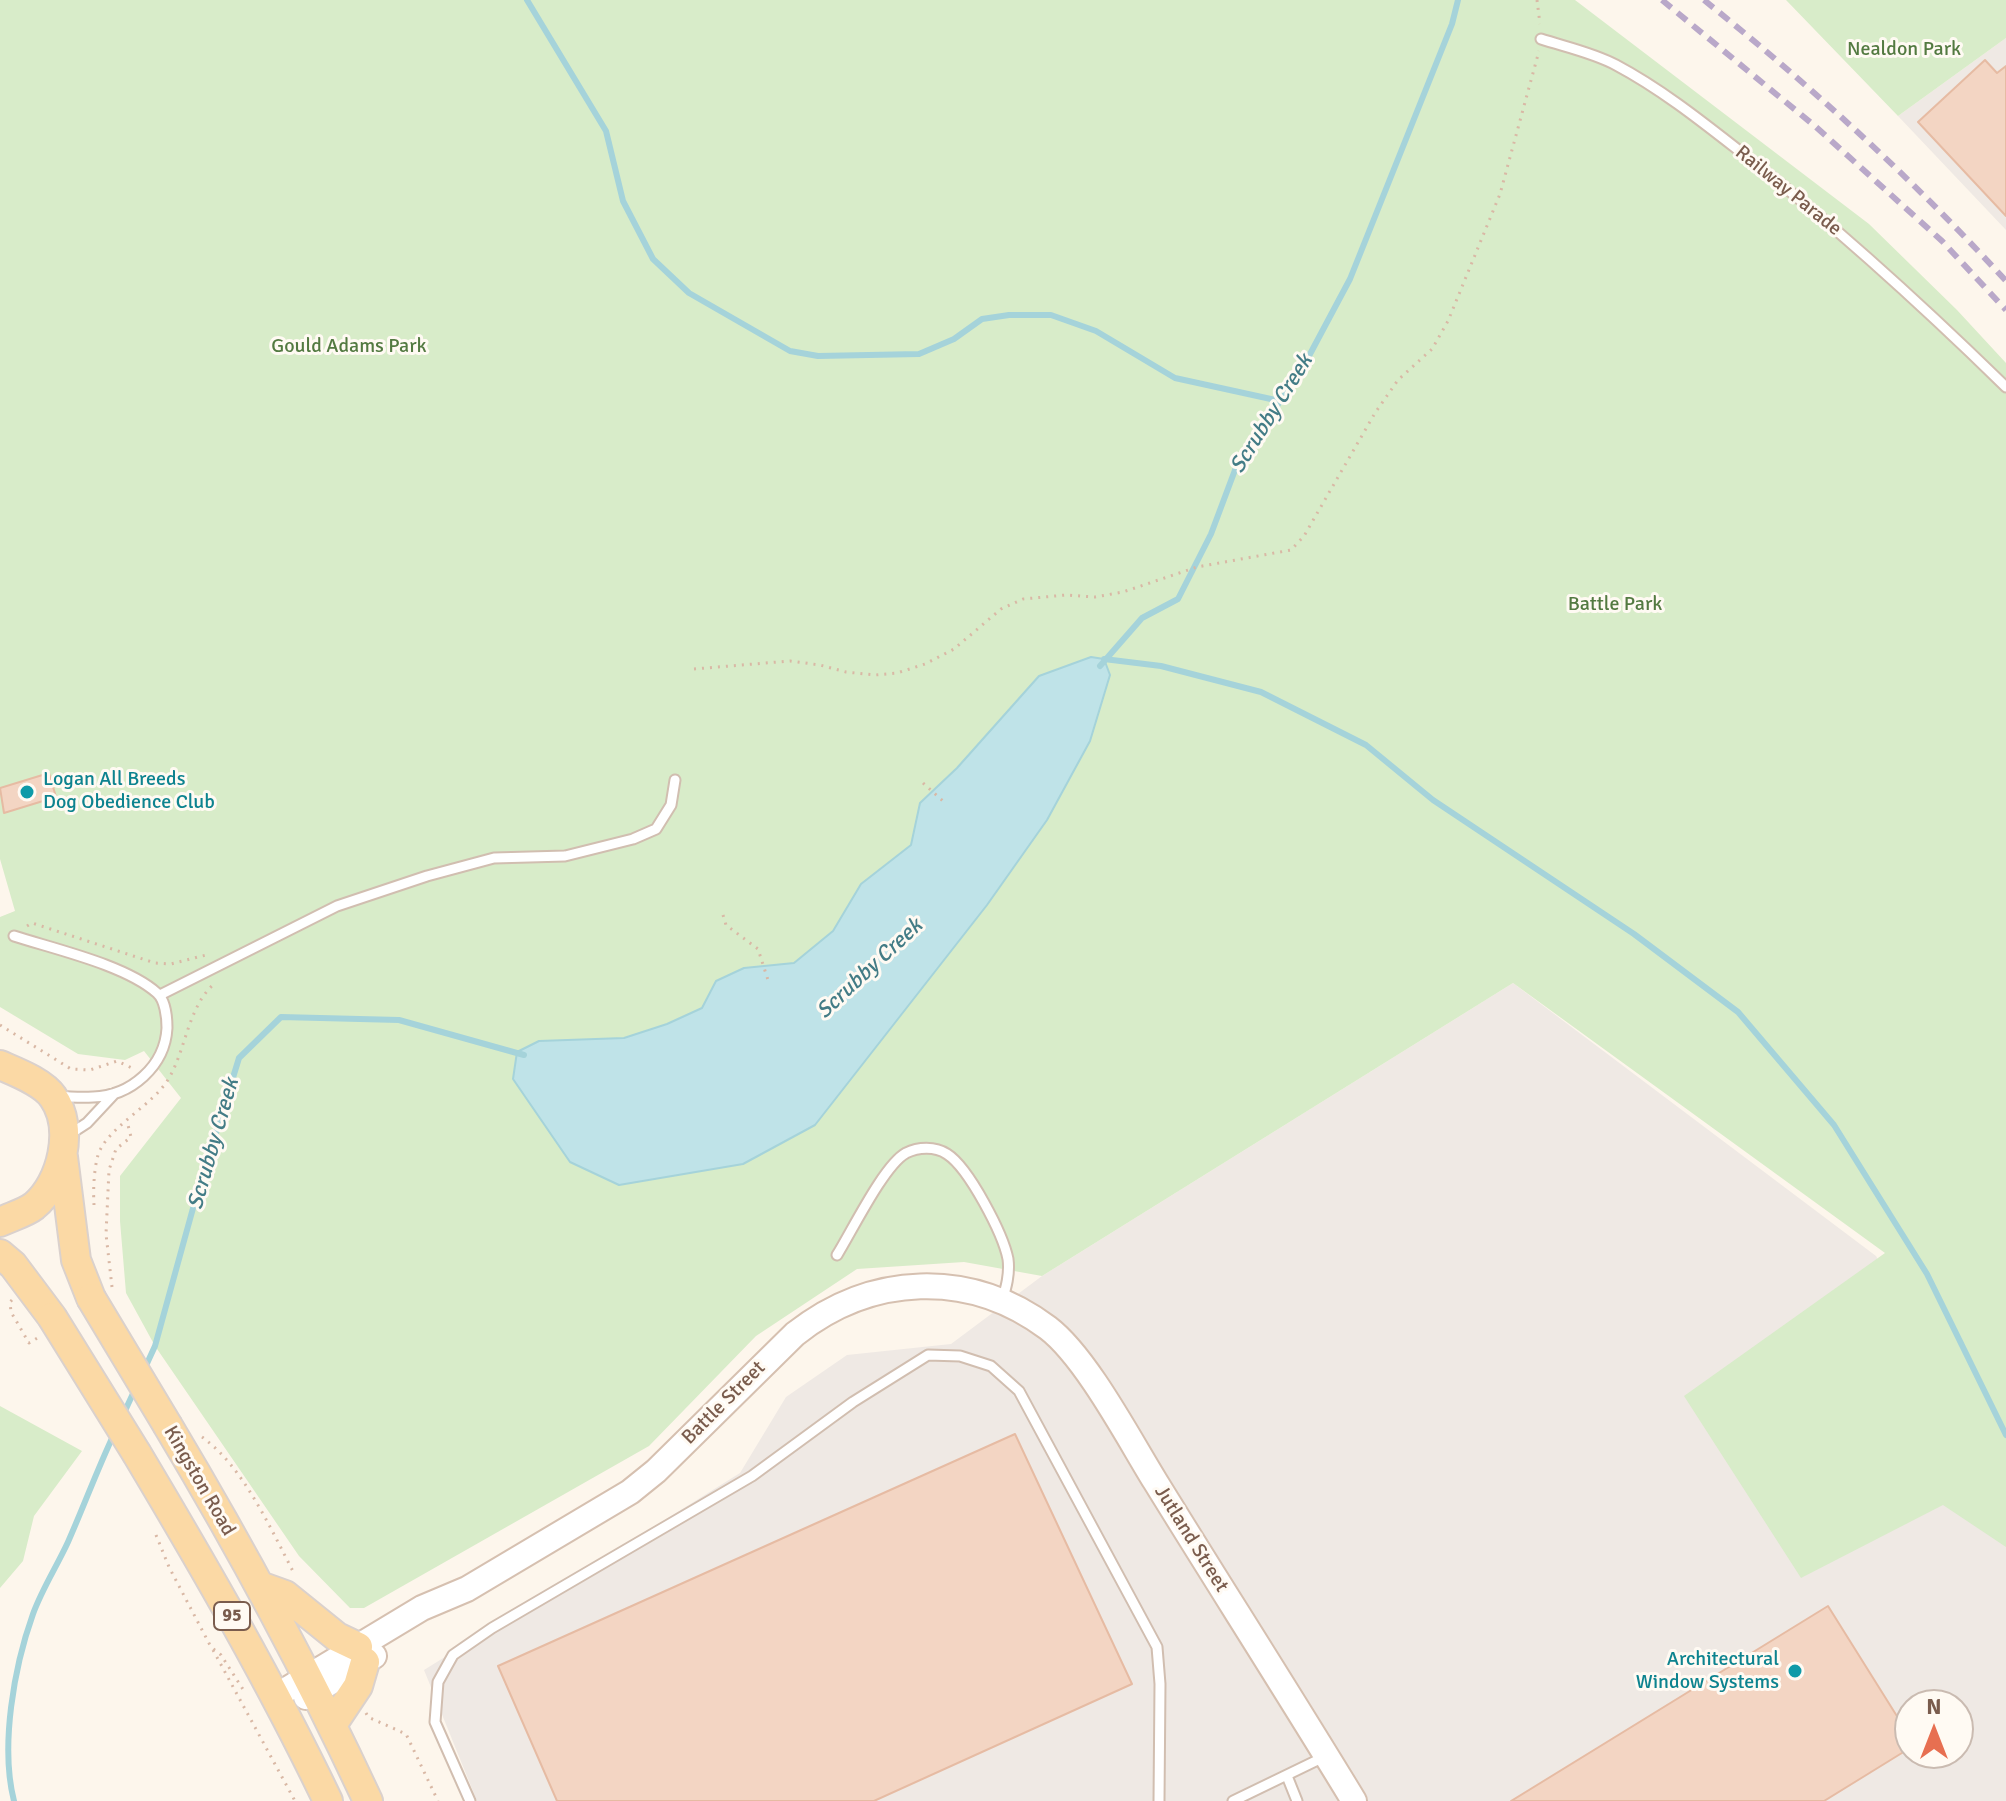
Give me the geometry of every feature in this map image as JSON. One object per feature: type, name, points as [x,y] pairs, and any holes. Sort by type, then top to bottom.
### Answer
[{"type":"main road","points":[[0,1065],[30,1079],[53,1096]]},
{"type":"main road","name":"95","points":[[53,1096],[61,1117],[63,1145]]},
{"type":"main road","points":[[0,1222],[34,1205],[55,1179],[63,1145]]},
{"type":"main road","name":"Kingston Road","points":[[63,1145],[76,1260],[91,1298],[260,1586],[312,1684],[368,1801]]},
{"type":"main road","name":"Kingston Road","points":[[0,1254],[13,1265],[52,1317],[137,1454],[223,1599],[271,1703],[328,1801]]},
{"type":"main road","points":[[260,1586],[285,1595],[318,1624],[361,1654],[358,1686],[332,1725]]},
{"type":"street","name":"Battle Street","points":[[271,1703],[312,1684],[361,1654],[422,1608],[467,1589],[630,1492],[656,1471],[795,1334],[828,1311],[869,1294],[910,1286],[960,1289],[1002,1301]]},
{"type":"street","name":"Jutland Street","points":[[1002,1301],[1049,1329],[1082,1365],[1354,1801]]},
{"type":"lane","name":"Railway Parade","points":[[1541,39],[1614,64],[1713,130],[1792,192],[1912,296],[2006,387]]},
{"type":"lane","points":[[160,995],[337,906],[427,876],[494,858],[565,856],[633,839],[656,829],[671,805],[675,780]]},
{"type":"lane","points":[[14,936],[117,970],[160,995],[167,1022],[166,1040],[145,1077],[115,1093],[95,1098],[53,1096]]},
{"type":"lane","points":[[63,1145],[115,1093]]},
{"type":"lane","points":[[837,1255],[898,1159],[915,1149],[940,1150],[955,1160],[965,1173],[1005,1250],[1008,1273],[1002,1301]]},
{"type":"lane","points":[[470,1801],[435,1722],[438,1682],[453,1655],[492,1628],[752,1476],[853,1402],[928,1355],[960,1356],[991,1366],[1019,1391],[1157,1647],[1160,1684],[1159,1801]]},
{"type":"lane","points":[[1233,1801],[1326,1756]]},
{"type":"lane","points":[[1287,1776],[1297,1801]]},
{"type":"path","points":[[694,669],[790,661],[875,675],[897,673],[925,664],[954,649],[1001,609],[1023,599],[1066,595],[1095,597],[1123,592],[1197,567],[1291,550],[1304,536],[1375,413],[1398,380],[1432,349],[1448,321],[1500,194],[1541,39],[1537,0]]},
{"type":"path","points":[[923,783],[944,802]]},
{"type":"path","points":[[723,915],[726,925],[758,949],[768,980]]},
{"type":"path","points":[[14,936],[32,923],[155,963],[171,964],[206,954],[207,959]]},
{"type":"path","points":[[0,1025],[71,1069],[90,1070],[117,1061],[133,1069]]},
{"type":"path","points":[[146,1089],[153,1098]]},
{"type":"path","points":[[94,1207],[99,1154],[127,1121]]},
{"type":"path","points":[[200,1436],[217,1448],[233,1467],[299,1582]]},
{"type":"path","points":[[153,1528],[169,1567],[295,1801]]},
{"type":"path","points":[[211,1647],[271,1703]]},
{"type":"path","points":[[347,1699],[365,1709],[368,1717],[406,1734],[438,1801]]},
{"type":"shaded area","points":[[2006,38],[2006,230],[1898,116]]},
{"type":"shaded area","points":[[1513,983],[1876,1256],[2006,1506],[2006,1801],[477,1801],[424,1670],[740,1473],[786,1397],[847,1355],[951,1344],[1042,1276]]},
{"type":"green space","points":[[0,0],[1575,0],[1869,224],[2006,363],[2006,1547],[1943,1505],[1801,1578],[1684,1396],[1885,1253],[1513,983],[1042,1276],[964,1262],[857,1269],[756,1336],[649,1446],[364,1608],[350,1608],[299,1556],[155,1346],[126,1293],[120,1176],[181,1098],[144,1051],[125,1060],[78,1054],[0,1007],[0,917],[15,911],[0,859]]},
{"type":"green space","name":"Nealdon Park","points":[[1786,0],[2006,0],[2006,38],[1898,116]]},
{"type":"green space","points":[[0,1406],[82,1451],[34,1516],[23,1561],[0,1588]]},
{"type":"water","points":[[1091,657],[1104,659],[1110,675],[1090,741],[1047,820],[987,905],[815,1125],[743,1164],[619,1185],[570,1162],[513,1079],[517,1052],[539,1041],[624,1038],[702,1008],[716,981],[744,968],[794,963],[833,931],[861,884],[911,845],[920,803],[957,768],[1039,676]]},
{"type":"building","points":[[1985,60],[1997,73],[2006,66],[2006,216],[1918,122]]},
{"type":"building","name":"Logan All Breeds Dog Obedience Club","points":[[49,773],[56,797],[4,813],[0,788]]},
{"type":"building","points":[[1015,1434],[1132,1684],[874,1801],[557,1801],[498,1666]]},
{"type":"building","name":"Architectural Window Systems","points":[[1828,1606],[1894,1711],[1894,1758],[1824,1801],[1511,1801]]},
{"type":"waterway","points":[[527,0],[606,131],[623,201],[653,259],[689,293],[790,351],[818,356],[919,354],[954,339],[982,319],[1009,315],[1051,315],[1096,331],[1175,378],[1280,401]]},
{"type":"waterway","name":"Scrubby Creek","points":[[1100,666],[1142,618],[1178,599],[1211,534],[1238,462],[1301,371],[1350,279],[1452,24],[1458,0]]},
{"type":"waterway","points":[[1104,659],[1161,666],[1261,692],[1366,745],[1433,800],[1634,934],[1738,1012],[1834,1125],[1927,1274],[2006,1435]]},
{"type":"waterway","name":"Scrubby Creek","points":[[144,1370],[155,1346],[239,1058],[281,1017],[399,1020],[524,1055]]},
{"type":"waterway","name":"Scrubby Creek","points":[[124,1413],[136,1387]]},
{"type":"waterway","name":"Scrubby Creek","points":[[14,1801],[8,1756],[9,1732],[15,1682],[26,1635],[114,1434]]},
{"type":"railway","points":[[1662,0],[1816,127],[1942,241],[2006,310]]},
{"type":"railway","points":[[1704,0],[1861,135],[1935,206],[2006,281]]},
{"type":"place","name":"Logan All Breeds Dog Obedience Club","points":[[27,792]]},
{"type":"place","name":"Architectural Window Systems","points":[[1795,1671]]},
{"type":"park label","name":"Gould Adams Park","points":[[349,347]]},
{"type":"park label","name":"Battle Park","points":[[1615,605]]}]
